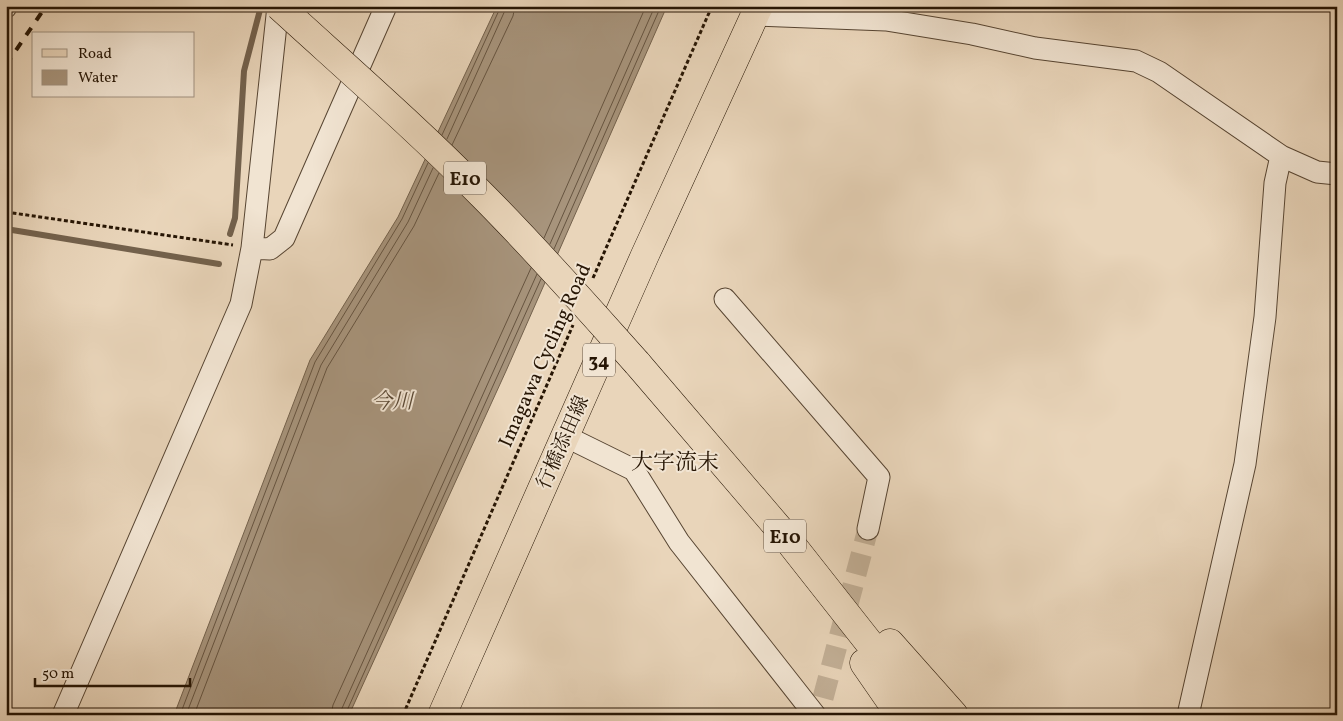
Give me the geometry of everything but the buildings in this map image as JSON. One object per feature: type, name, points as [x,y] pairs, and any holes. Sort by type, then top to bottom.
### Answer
[{"type":"main road","name":"E10","points":[[279,6],[417,132],[482,195],[571,289],[781,531],[926,715]]},
{"type":"main road","name":"行橋添田線","points":[[442,715],[565,436],[757,10]]},
{"type":"main road","points":[[781,531],[872,675],[900,715]]},
{"type":"main road","points":[[781,531],[902,655],[954,715]]},
{"type":"street","points":[[62,715],[241,304],[252,248],[279,6]]},
{"type":"street","points":[[252,248],[270,249],[284,238],[386,6]]},
{"type":"street","points":[[757,10],[886,20],[972,34],[1036,48],[1136,61],[1159,72],[1281,156],[1318,172],[1337,174]]},
{"type":"street","points":[[1188,715],[1245,464],[1265,317],[1275,183],[1281,156]]},
{"type":"street","points":[[725,299],[879,477],[868,529]]},
{"type":"street","points":[[565,436],[634,470],[680,542],[819,709]]},
{"type":"path","name":"Imagawa Cycling Road","points":[[592,280],[712,6]]},
{"type":"path","points":[[6,212],[252,248]]},
{"type":"path","name":"Imagawa Cycling Road","points":[[403,715],[577,316]]},
{"type":"water","name":"今川","points":[[497,6],[667,6],[506,371],[349,715],[174,715],[310,360],[398,217]]},
{"type":"waterway","points":[[230,234],[235,218],[244,71],[261,6]]},
{"type":"waterway","points":[[6,229],[219,264]]},
{"type":"tunnel","points":[[823,698],[868,529]]},
{"type":"railway","points":[[6,65],[46,6]]},
{"type":"district","name":"大字流末","points":[[675,461]]}]
